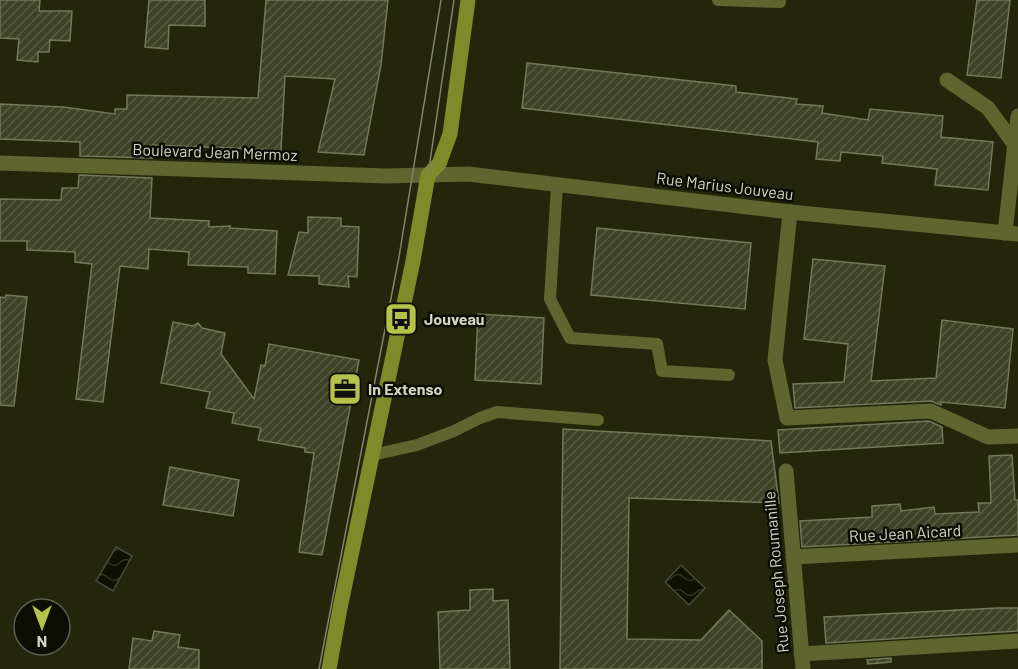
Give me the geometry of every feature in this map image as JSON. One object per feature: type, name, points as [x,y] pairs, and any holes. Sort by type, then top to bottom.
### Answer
[{"type":"street","points":[[330,669],[340,608],[413,261],[428,176],[440,164],[450,134],[468,0]]},
{"type":"street","points":[[947,80],[988,108],[1016,145]]},
{"type":"street","points":[[1011,234],[1018,116]]},
{"type":"street","name":"Boulevard Jean Mermoz","points":[[0,164],[428,176]]},
{"type":"street","name":"Rue Marius Jouveau","points":[[428,176],[468,174],[790,212],[1011,234]]},
{"type":"street","points":[[790,212],[776,360],[787,418],[931,411],[988,437],[1018,436]]},
{"type":"street","name":"Rue Joseph Roumanille","points":[[786,471],[802,661]]},
{"type":"street","name":"Rue Jean Aicard","points":[[793,557],[1018,545]]},
{"type":"street","points":[[802,661],[1018,640]]},
{"type":"lane","points":[[718,0],[780,2],[780,0]]},
{"type":"lane","points":[[557,185],[550,299],[570,338],[657,344],[662,371],[729,375]]},
{"type":"lane","points":[[372,455],[417,445],[497,412],[598,420]]},
{"type":"water","points":[[116,547],[132,556],[113,591],[96,581]]},
{"type":"water","points":[[681,565],[705,588],[689,605],[665,582]]},
{"type":"building","points":[[0,0],[40,0],[39,11],[72,11],[70,41],[50,40],[49,52],[38,52],[38,62],[17,60],[19,39],[0,38]]},
{"type":"building","points":[[149,0],[205,0],[205,26],[169,25],[168,49],[145,47]]},
{"type":"building","points":[[266,0],[388,0],[381,65],[364,155],[318,152],[335,79],[285,76],[281,150],[153,145],[153,158],[80,156],[80,142],[0,139],[0,104],[63,107],[115,114],[115,109],[127,109],[127,95],[258,98]]},
{"type":"building","points":[[977,0],[1010,0],[1001,78],[967,75]]},
{"type":"building","points":[[527,63],[736,86],[736,92],[797,99],[796,104],[823,106],[822,113],[868,120],[870,109],[943,116],[941,137],[993,142],[988,190],[935,185],[937,169],[882,163],[883,156],[841,152],[840,161],[816,159],[818,142],[522,108]]},
{"type":"building","points":[[79,175],[152,178],[150,218],[209,221],[209,227],[230,226],[230,228],[277,231],[275,274],[248,273],[248,267],[188,265],[189,252],[149,249],[148,269],[120,266],[103,402],[76,399],[92,264],[75,262],[75,252],[27,250],[27,241],[0,241],[0,199],[61,200],[62,188],[78,188]]},
{"type":"building","points":[[308,217],[341,218],[341,226],[359,227],[357,277],[348,276],[349,287],[319,284],[319,276],[288,275],[299,232],[308,233]]},
{"type":"building","points":[[597,228],[751,243],[745,309],[591,295]]},
{"type":"building","points":[[813,259],[885,266],[871,381],[936,378],[942,320],[1013,329],[1005,408],[941,402],[941,405],[931,401],[795,408],[793,384],[844,382],[848,344],[804,339]]},
{"type":"building","points":[[6,295],[27,297],[14,406],[0,405],[0,297],[5,298]]},
{"type":"building","points":[[478,314],[544,318],[541,384],[475,380]]},
{"type":"building","points":[[173,322],[193,326],[198,323],[202,328],[225,333],[221,354],[254,399],[261,365],[265,366],[269,344],[359,360],[322,555],[299,552],[314,453],[305,452],[305,448],[258,440],[261,428],[232,423],[234,413],[206,408],[210,392],[161,383]]},
{"type":"building","points":[[929,421],[942,427],[943,443],[780,453],[778,430]]},
{"type":"building","points":[[563,429],[771,441],[779,503],[629,498],[627,639],[701,640],[729,610],[762,641],[762,669],[560,669]]},
{"type":"building","points":[[1012,455],[1015,500],[1018,500],[1018,535],[802,547],[800,521],[872,517],[872,506],[900,504],[901,511],[934,507],[935,514],[979,512],[978,503],[991,503],[989,456]]},
{"type":"building","points":[[170,467],[239,480],[233,516],[163,505]]},
{"type":"building","points":[[493,589],[493,601],[508,600],[510,669],[440,669],[438,612],[470,610],[470,590]]},
{"type":"building","points":[[1018,608],[1018,631],[826,643],[824,617]]},
{"type":"building","points":[[154,631],[180,635],[178,647],[199,650],[199,669],[129,669],[133,638],[152,641]]},
{"type":"building","points":[[891,658],[891,662],[868,664],[867,660]]},
{"type":"tram line","points":[[319,669],[399,257],[441,0]]},
{"type":"tram line","points":[[428,175],[454,0]]},
{"type":"place","name":"Jouveau","points":[[401,319]]},
{"type":"place","name":"In Extenso","points":[[345,389]]}]
